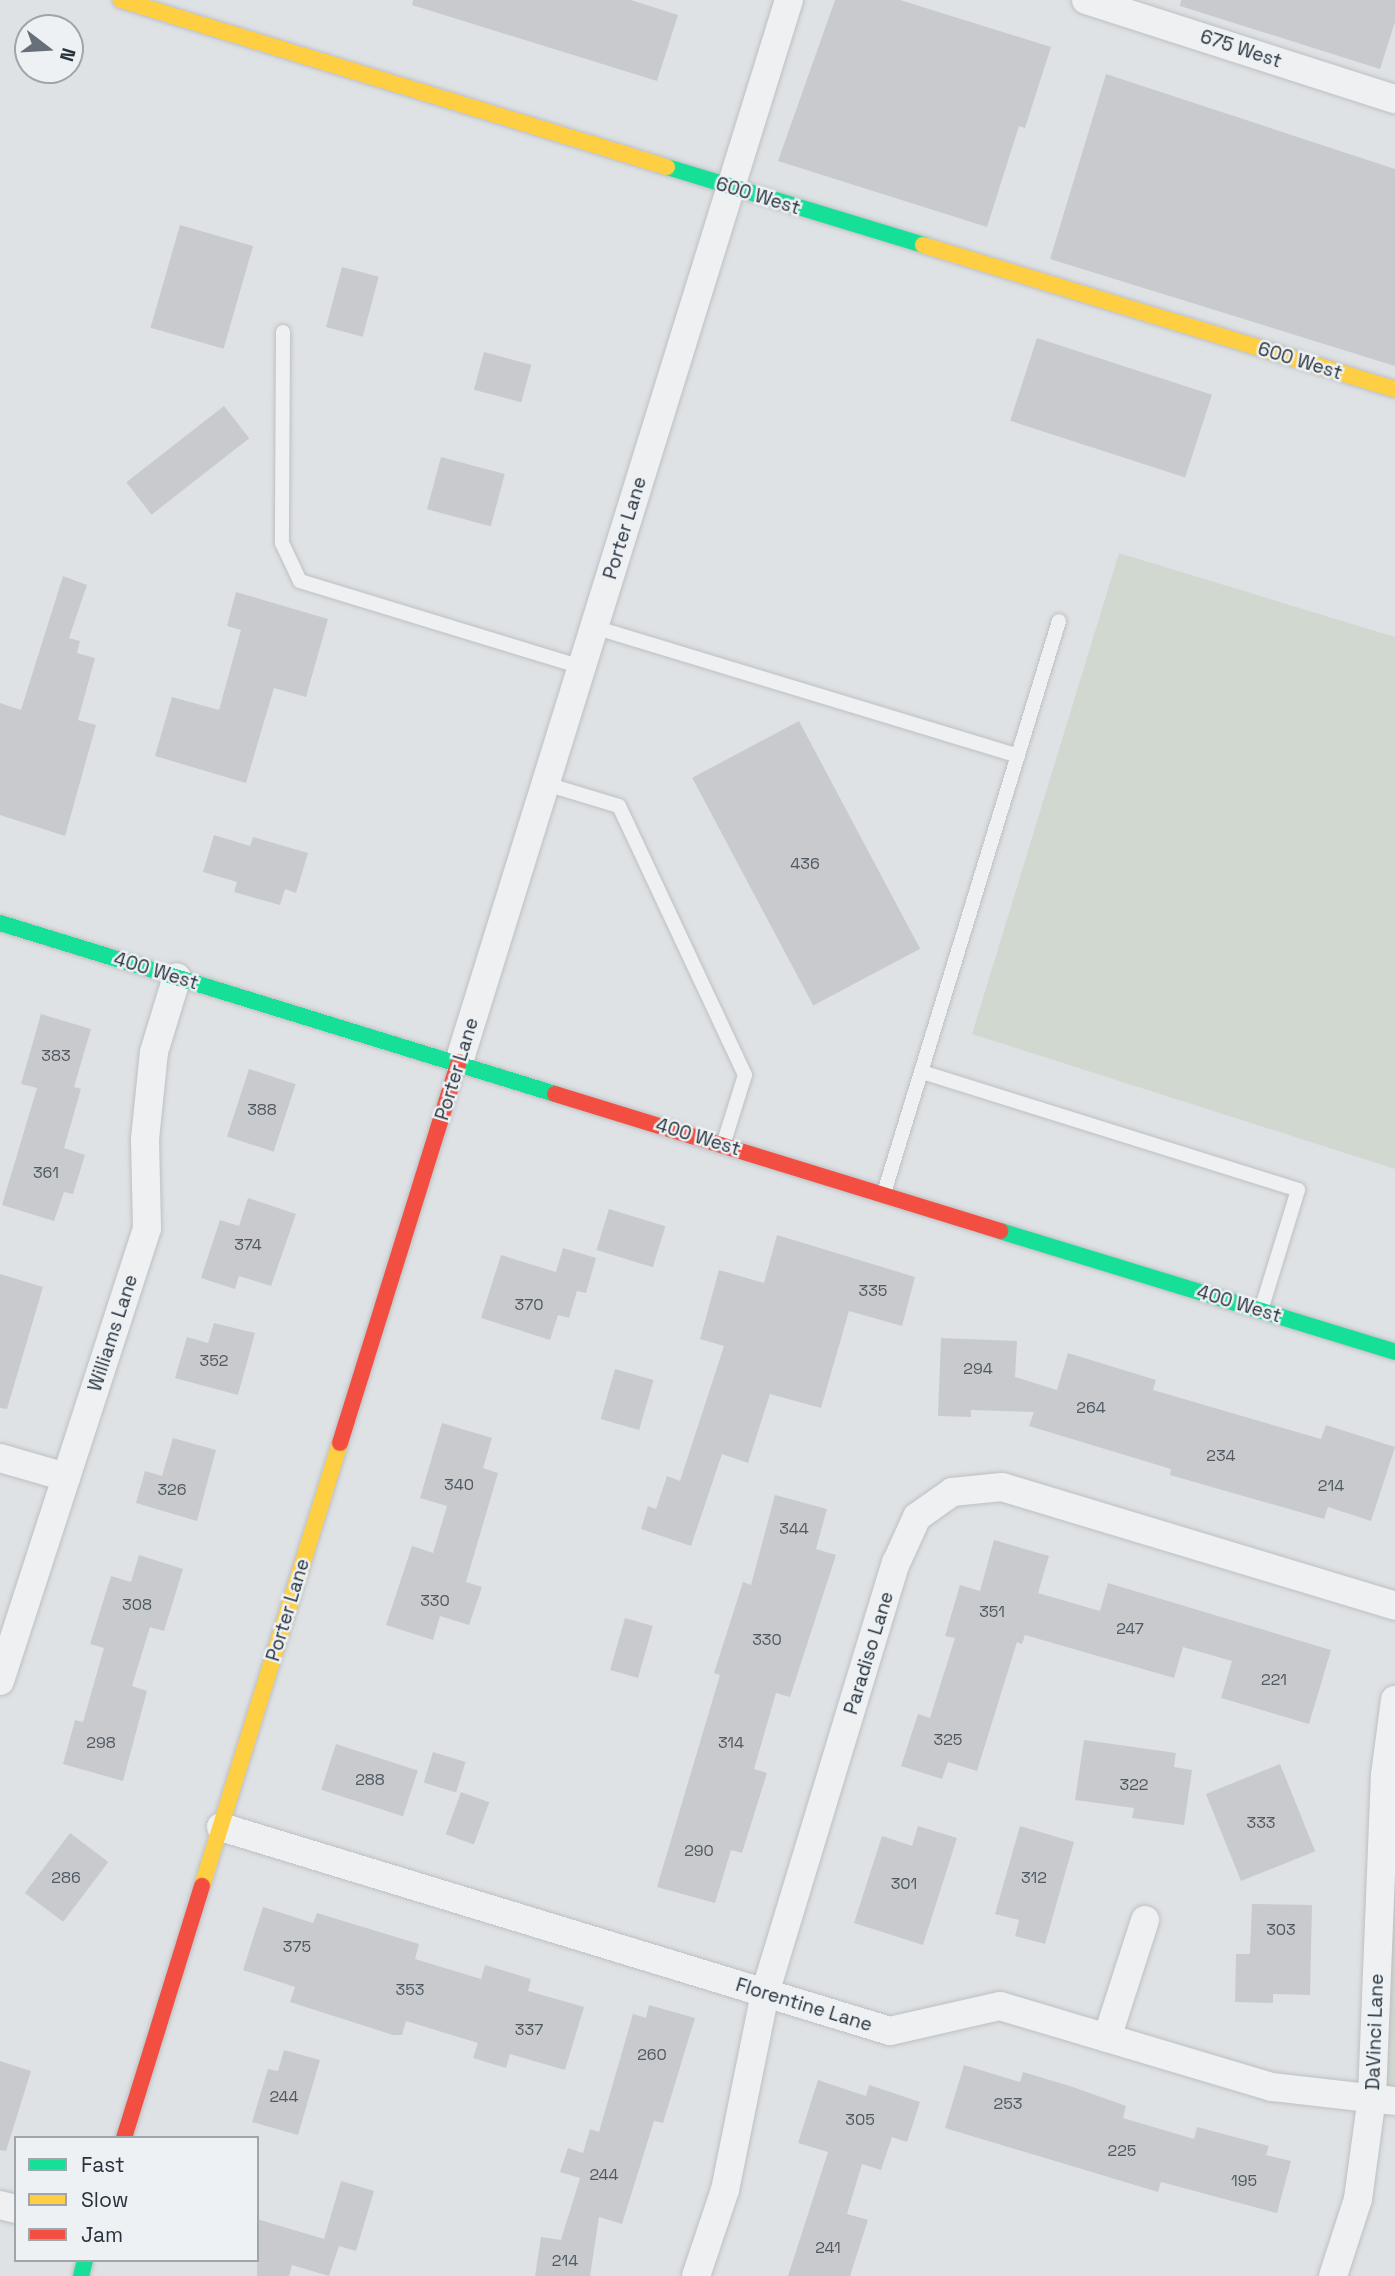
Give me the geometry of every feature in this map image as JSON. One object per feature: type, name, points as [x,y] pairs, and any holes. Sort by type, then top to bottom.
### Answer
[{"type":"street","name":"600 West","points":[[121,0],[1395,389]]},
{"type":"street","name":"Porter Lane","points":[[125,2136],[789,0]]},
{"type":"street","name":"675 West","points":[[1086,0],[1395,99]]},
{"type":"street","name":"400 West","points":[[0,923],[1395,1352]]},
{"type":"street","name":"Williams Lane","points":[[0,1681],[147,1228],[145,1139],[154,1052],[177,977]]},
{"type":"street","points":[[0,1458],[66,1477]]},
{"type":"street","name":"Paradiso Lane","points":[[696,2276],[725,2190],[765,1993],[896,1563],[917,1517],[952,1492],[1002,1487],[1395,1606]]},
{"type":"street","name":"DaVinci Lane","points":[[1334,2276],[1358,2199],[1383,2099],[1385,1775],[1395,1700]]},
{"type":"street","name":"Florentine Lane","points":[[221,1827],[890,2031],[1000,2006],[1272,2087],[1383,2099]]},
{"type":"street","points":[[1107,2038],[1145,1920]]},
{"type":"lane","points":[[284,332],[282,543],[300,580],[582,667]]},
{"type":"lane","points":[[884,1194],[1059,621]]},
{"type":"lane","points":[[594,626],[1018,756]]},
{"type":"lane","points":[[545,784],[619,806],[745,1076],[723,1145]]},
{"type":"lane","points":[[922,1072],[1298,1191],[1261,1311]]},
{"type":"shaded area","points":[[1119,553],[1395,637],[1395,1169],[972,1034]]},
{"type":"shaded area","points":[[1395,1700],[1395,2092],[1372,2097]]},
{"type":"building","points":[[413,0],[631,0],[678,15],[657,81],[412,5]]},
{"type":"building","points":[[835,0],[900,0],[1051,47],[1025,128],[1019,126],[987,227],[778,161]]},
{"type":"building","points":[[1181,0],[1395,0],[1395,22],[1380,69],[1180,6]]},
{"type":"building","points":[[1106,74],[1395,169],[1395,366],[1050,259]]},
{"type":"building","points":[[180,225],[253,246],[224,349],[151,328]]},
{"type":"building","points":[[342,267],[379,277],[363,337],[326,327]]},
{"type":"building","points":[[1037,338],[1212,395],[1185,478],[1010,421]]},
{"type":"building","points":[[484,352],[531,365],[521,402],[474,390]]},
{"type":"building","points":[[224,406],[249,438],[152,515],[126,482]]},
{"type":"building","points":[[441,457],[505,474],[491,526],[427,509]]},
{"type":"building","points":[[63,576],[87,585],[69,638],[80,641],[77,653],[95,658],[78,720],[96,725],[65,836],[0,815],[0,703],[21,710]]},
{"type":"building","points":[[236,592],[328,619],[306,697],[274,688],[246,783],[155,756],[172,697],[219,710],[241,630],[227,626]]},
{"type":"building","points":[[799,721],[920,949],[813,1006],[692,778]]},
{"type":"building","points":[[214,835],[250,846],[253,837],[308,853],[296,893],[285,889],[280,905],[234,892],[237,882],[203,872]]},
{"type":"building","points":[[41,1014],[91,1029],[74,1087],[81,1089],[64,1148],[85,1155],[73,1194],[64,1192],[54,1221],[2,1205],[37,1088],[21,1084]]},
{"type":"building","points":[[249,1069],[296,1084],[274,1152],[227,1137]]},
{"type":"building","points":[[248,1198],[296,1214],[271,1286],[239,1276],[235,1289],[201,1278],[220,1220],[239,1226]]},
{"type":"building","points":[[609,1209],[665,1226],[653,1267],[596,1250]]},
{"type":"building","points":[[777,1235],[915,1277],[902,1326],[849,1311],[821,1408],[770,1394],[748,1463],[722,1454],[691,1546],[641,1529],[648,1506],[656,1509],[667,1476],[680,1481],[724,1346],[700,1339],[719,1270],[764,1283]]},
{"type":"building","points":[[563,1248],[596,1258],[586,1293],[577,1291],[569,1318],[558,1315],[550,1340],[481,1318],[501,1255],[556,1272]]},
{"type":"building","points":[[0,1274],[43,1287],[7,1409],[0,1408]]},
{"type":"building","points":[[214,1323],[255,1333],[238,1395],[175,1378],[187,1337],[208,1343]]},
{"type":"building","points":[[941,1338],[1017,1341],[1015,1377],[1057,1390],[1068,1353],[1156,1380],[1153,1390],[1321,1439],[1326,1425],[1395,1447],[1371,1521],[1328,1507],[1324,1519],[1170,1475],[1171,1469],[1029,1426],[1034,1412],[971,1410],[971,1417],[938,1416]]},
{"type":"building","points":[[615,1369],[653,1380],[639,1430],[601,1419]]},
{"type":"building","points":[[442,1423],[492,1438],[483,1468],[498,1473],[466,1582],[482,1587],[469,1625],[440,1616],[433,1640],[386,1625],[412,1546],[433,1553],[447,1506],[420,1498]]},
{"type":"building","points":[[173,1438],[216,1450],[197,1521],[136,1503],[145,1471],[162,1476]]},
{"type":"building","points":[[775,1495],[827,1509],[816,1549],[836,1555],[790,1697],[776,1693],[754,1769],[767,1773],[742,1853],[731,1850],[715,1903],[657,1887],[720,1675],[714,1673],[743,1582],[751,1585]]},
{"type":"building","points":[[994,1540],[1049,1556],[1038,1593],[1100,1611],[1108,1583],[1331,1650],[1309,1724],[1221,1698],[1232,1661],[1183,1647],[1174,1678],[1025,1635],[1022,1644],[1017,1642],[977,1771],[948,1762],[942,1779],[901,1766],[918,1714],[930,1718],[955,1638],[945,1636],[960,1585],[980,1591]]},
{"type":"building","points":[[139,1555],[183,1569],[164,1631],[150,1627],[132,1686],[147,1691],[123,1781],[63,1764],[75,1720],[83,1722],[104,1648],[90,1644],[111,1576],[131,1582]]},
{"type":"building","points":[[625,1618],[653,1626],[638,1678],[610,1670]]},
{"type":"building","points":[[1084,1740],[1176,1753],[1174,1767],[1192,1770],[1184,1825],[1132,1818],[1134,1808],[1075,1800]]},
{"type":"building","points":[[336,1744],[418,1771],[403,1816],[321,1790]]},
{"type":"building","points":[[433,1752],[466,1762],[456,1793],[424,1783]]},
{"type":"building","points":[[1280,1764],[1315,1851],[1241,1881],[1206,1794]]},
{"type":"building","points":[[461,1792],[489,1802],[474,1845],[446,1834]]},
{"type":"building","points":[[918,1826],[957,1838],[923,1945],[854,1923],[882,1836],[912,1846]]},
{"type":"building","points":[[1020,1826],[1074,1842],[1045,1944],[1015,1936],[1019,1920],[995,1914]]},
{"type":"building","points":[[70,1833],[108,1862],[63,1922],[25,1893]]},
{"type":"building","points":[[1252,1904],[1312,1905],[1310,1995],[1273,1994],[1273,2003],[1235,2002],[1236,1954],[1250,1954]]},
{"type":"building","points":[[263,1907],[313,1923],[317,1913],[419,1944],[415,1959],[481,1979],[485,1965],[531,1979],[528,1991],[584,2007],[565,2070],[510,2054],[506,2068],[473,2058],[478,2043],[406,2021],[402,2035],[393,2035],[290,2002],[295,1987],[243,1970]]},
{"type":"building","points":[[649,2005],[695,2018],[663,2123],[654,2121],[622,2224],[599,2217],[590,2276],[535,2276],[541,2237],[561,2240],[580,2178],[560,2172],[568,2148],[583,2153],[590,2129],[599,2132],[633,2014],[646,2018]]},
{"type":"building","points":[[284,2050],[320,2060],[298,2135],[252,2122],[268,2069],[278,2071]]},
{"type":"building","points":[[0,2061],[31,2071],[6,2151],[0,2150]]},
{"type":"building","points":[[964,2065],[1020,2082],[1023,2072],[1070,2086],[1126,2106],[1123,2118],[1194,2139],[1197,2127],[1269,2146],[1266,2155],[1291,2161],[1277,2213],[1161,2182],[1158,2192],[945,2128]]},
{"type":"building","points":[[818,2080],[866,2096],[869,2085],[920,2102],[907,2142],[892,2137],[881,2170],[862,2164],[847,2214],[868,2220],[850,2276],[788,2276],[828,2152],[798,2143]]},
{"type":"building","points":[[341,2181],[374,2191],[356,2251],[339,2246],[329,2276],[292,2265],[289,2276],[257,2276],[259,2220],[324,2239]]},
{"type":"traffic: fast","points":[[667,167],[923,245]]},
{"type":"traffic: fast","points":[[0,923],[555,1094]]},
{"type":"traffic: fast","points":[[1000,1231],[1395,1352]]},
{"type":"traffic: fast","points":[[81,2276],[84,2262]]},
{"type":"traffic: slow","points":[[121,0],[667,167]]},
{"type":"traffic: slow","points":[[923,245],[1395,389]]},
{"type":"traffic: slow","points":[[202,1886],[340,1443]]},
{"type":"traffic: jam","points":[[340,1443],[459,1062]]},
{"type":"traffic: jam","points":[[555,1094],[1000,1231]]},
{"type":"traffic: jam","points":[[125,2136],[202,1886]]}]
